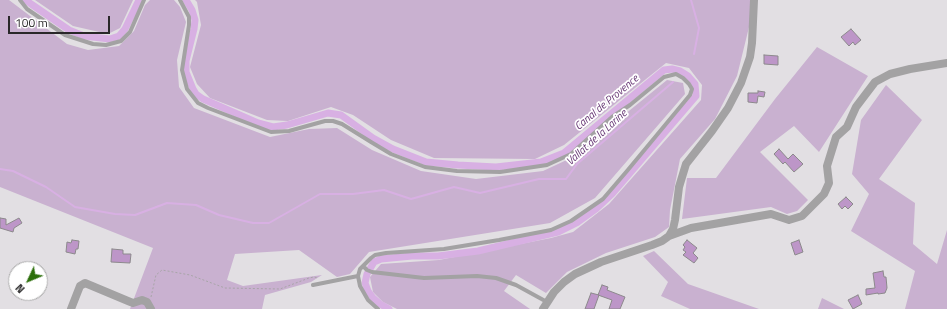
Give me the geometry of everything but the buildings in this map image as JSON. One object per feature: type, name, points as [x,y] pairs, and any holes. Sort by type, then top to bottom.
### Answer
[{"type":"street","points":[[669,236],[673,229],[679,187],[686,164],[712,132],[728,108],[741,83],[750,56],[754,0]]},
{"type":"street","points":[[545,305],[564,282],[575,274],[601,262],[657,243],[669,236],[691,228],[771,214],[789,220],[802,216],[824,194],[829,183],[827,166],[836,137],[847,127],[856,107],[875,82],[890,74],[947,62]]},
{"type":"street","points":[[72,309],[80,286],[83,283],[87,283],[133,303],[142,300],[150,307]]},
{"type":"lane","points":[[20,0],[27,9],[65,35],[93,44],[106,45],[121,41],[130,32],[144,0]]},
{"type":"lane","points":[[180,0],[189,17],[182,70],[187,89],[198,103],[271,132],[289,131],[325,121],[333,121],[342,124],[391,154],[425,167],[457,171],[500,172],[547,165],[571,154],[612,117],[630,105],[664,77],[676,74],[683,78],[692,89],[690,95],[603,199],[572,222],[551,230],[499,240],[444,248],[380,254],[371,258],[363,266],[358,276],[360,286],[368,300],[378,309]]},
{"type":"lane","points":[[363,266],[372,272],[424,278],[477,276],[496,278],[516,285],[545,305]]},
{"type":"lane","points":[[313,285],[358,276]]},
{"type":"path","points":[[150,307],[156,275],[162,270],[190,275],[225,288],[280,289],[314,277],[332,282]]},
{"type":"shaded area","points":[[0,0],[9,0],[67,44],[88,50],[119,46],[134,31],[145,5],[150,0],[174,0],[180,7],[186,22],[177,60],[179,87],[194,108],[270,137],[309,129],[337,128],[372,150],[421,171],[476,179],[543,171],[571,158],[667,80],[683,83],[685,94],[595,198],[550,223],[369,252],[350,274],[337,277],[299,250],[235,254],[227,280],[243,286],[322,275],[311,282],[265,295],[262,309],[130,309],[153,248],[0,187]]},
{"type":"shaded area","points":[[35,0],[133,0],[120,28],[108,34],[73,26]]},
{"type":"shaded area","points":[[195,0],[750,0],[750,23],[737,76],[715,119],[680,159],[670,210],[669,227],[655,237],[606,253],[567,272],[546,293],[516,275],[504,291],[530,309],[397,309],[383,302],[373,292],[370,277],[381,264],[439,260],[551,238],[573,232],[609,204],[701,100],[702,85],[689,68],[666,63],[564,145],[535,159],[434,158],[391,140],[353,115],[331,107],[288,121],[267,120],[210,98],[197,84],[190,67],[201,25],[197,2]]},
{"type":"shaded area","points":[[817,47],[868,76],[819,152],[794,126],[760,152],[808,200],[797,211],[787,214],[771,207],[682,219],[687,178],[716,178],[775,99]]},
{"type":"shaded area","points":[[886,85],[922,120],[879,179],[915,203],[913,244],[937,264],[947,230],[947,309],[905,309],[915,271],[851,231],[869,194],[852,174],[861,120]]},
{"type":"shaded area","points":[[654,251],[688,284],[759,309],[690,309],[661,296],[668,282],[643,256]]},
{"type":"shaded area","points":[[822,298],[844,309],[818,309]]},
{"type":"waterway","name":"Canal de Provence","points":[[26,0],[69,30],[84,36],[110,39],[119,36],[125,29],[139,0]]},
{"type":"waterway","name":"Canal de Provence","points":[[186,0],[192,10],[195,20],[186,61],[186,72],[196,94],[203,99],[258,123],[273,127],[287,125],[328,113],[341,115],[373,138],[393,149],[426,162],[496,167],[541,162],[564,153],[664,70],[672,69],[680,71],[688,76],[695,84],[696,96],[612,194],[596,209],[578,222],[558,232],[478,251],[438,256],[412,256],[381,259],[374,262],[367,274],[365,283],[373,298],[389,309]]},
{"type":"waterway","name":"Vallat de la Larine","points":[[691,0],[699,28],[694,54]]},
{"type":"waterway","name":"Vallat de la Larine","points":[[0,169],[13,171],[46,187],[75,207],[115,214],[135,215],[167,203],[196,205],[219,215],[253,223],[269,223],[320,194],[353,194],[384,190],[411,199],[454,187],[480,193],[539,179],[566,179],[577,164],[673,82]]}]
